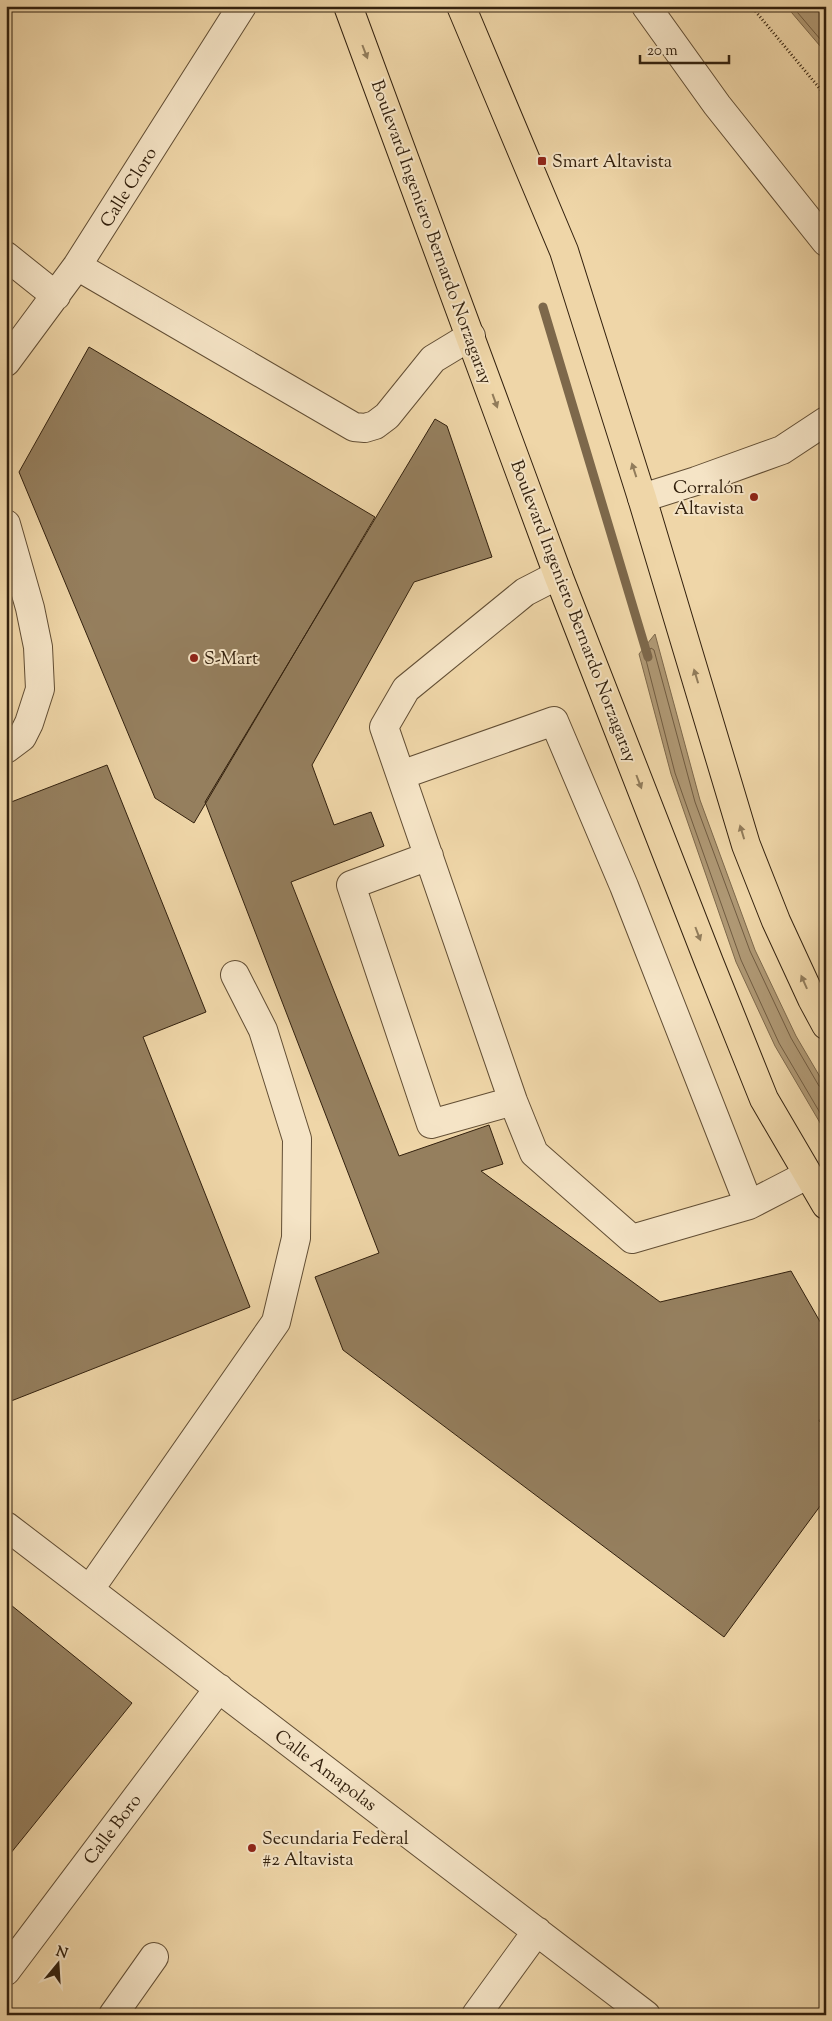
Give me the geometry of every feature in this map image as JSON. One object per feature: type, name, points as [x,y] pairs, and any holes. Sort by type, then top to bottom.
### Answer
[{"type":"highway","name":"Boulevard Ingeniero Bernardo Norzagaray","points":[[348,6],[558,575],[764,1099],[826,1205]]},
{"type":"highway","points":[[461,6],[564,251],[642,498],[746,845],[776,921],[826,1025]]},
{"type":"street","name":"Calle Cloro","points":[[6,362],[77,266],[242,6]]},
{"type":"street","points":[[646,6],[717,105],[826,242]]},
{"type":"street","points":[[6,256],[56,296]]},
{"type":"street","points":[[77,266],[354,427],[365,428],[375,425],[387,416],[433,359],[471,336]]},
{"type":"street","points":[[642,498],[782,450],[826,421]]},
{"type":"street","points":[[6,524],[30,608],[38,648],[40,689],[29,723],[22,737],[6,748]]},
{"type":"street","points":[[558,575],[524,592],[406,689],[384,727],[513,1101],[534,1153],[632,1239],[749,1205],[807,1175]]},
{"type":"street","points":[[401,776],[554,722],[624,886],[749,1205]]},
{"type":"street","points":[[429,856],[351,886],[431,1124],[513,1101]]},
{"type":"street","points":[[90,1590],[276,1322],[296,1238],[297,1139],[263,1030],[236,975]]},
{"type":"street","name":"Calle Amapolas","points":[[6,1526],[646,2015]]},
{"type":"street","name":"Calle Boro","points":[[6,1970],[218,1688]]},
{"type":"street","points":[[476,2015],[537,1932]]},
{"type":"street","points":[[113,2015],[154,1957]]},
{"type":"path","points":[[751,6],[826,96]]},
{"type":"water","points":[[786,6],[826,6],[826,53]]},
{"type":"water","points":[[655,634],[700,800],[755,950],[796,1036],[826,1087],[826,1133],[775,1046],[736,962],[671,774],[639,654]]},
{"type":"building","name":"S-Mart","points":[[89,347],[375,517],[194,823],[155,798],[19,472]]},
{"type":"building","points":[[435,419],[447,426],[492,557],[414,582],[312,765],[334,825],[371,812],[384,846],[291,882],[399,1156],[489,1125],[503,1164],[481,1171],[660,1302],[791,1271],[826,1332],[826,1410],[819,1421],[826,1427],[826,1498],[724,1637],[343,1350],[315,1277],[379,1253],[205,802]]},
{"type":"building","points":[[107,765],[206,1012],[143,1037],[250,1307],[6,1403],[6,804]]},
{"type":"building","points":[[6,1601],[132,1703],[6,1859]]},
{"type":"waterway","points":[[543,307],[648,657]]},
{"type":"place","name":"Smart Altavista","points":[[542,161]]},
{"type":"place","name":"Corralón Altavista","points":[[754,497]]},
{"type":"place","name":"S-Mart","points":[[194,658]]},
{"type":"place","name":"Secundaria Federal #2 Altavista","points":[[252,1848]]}]
